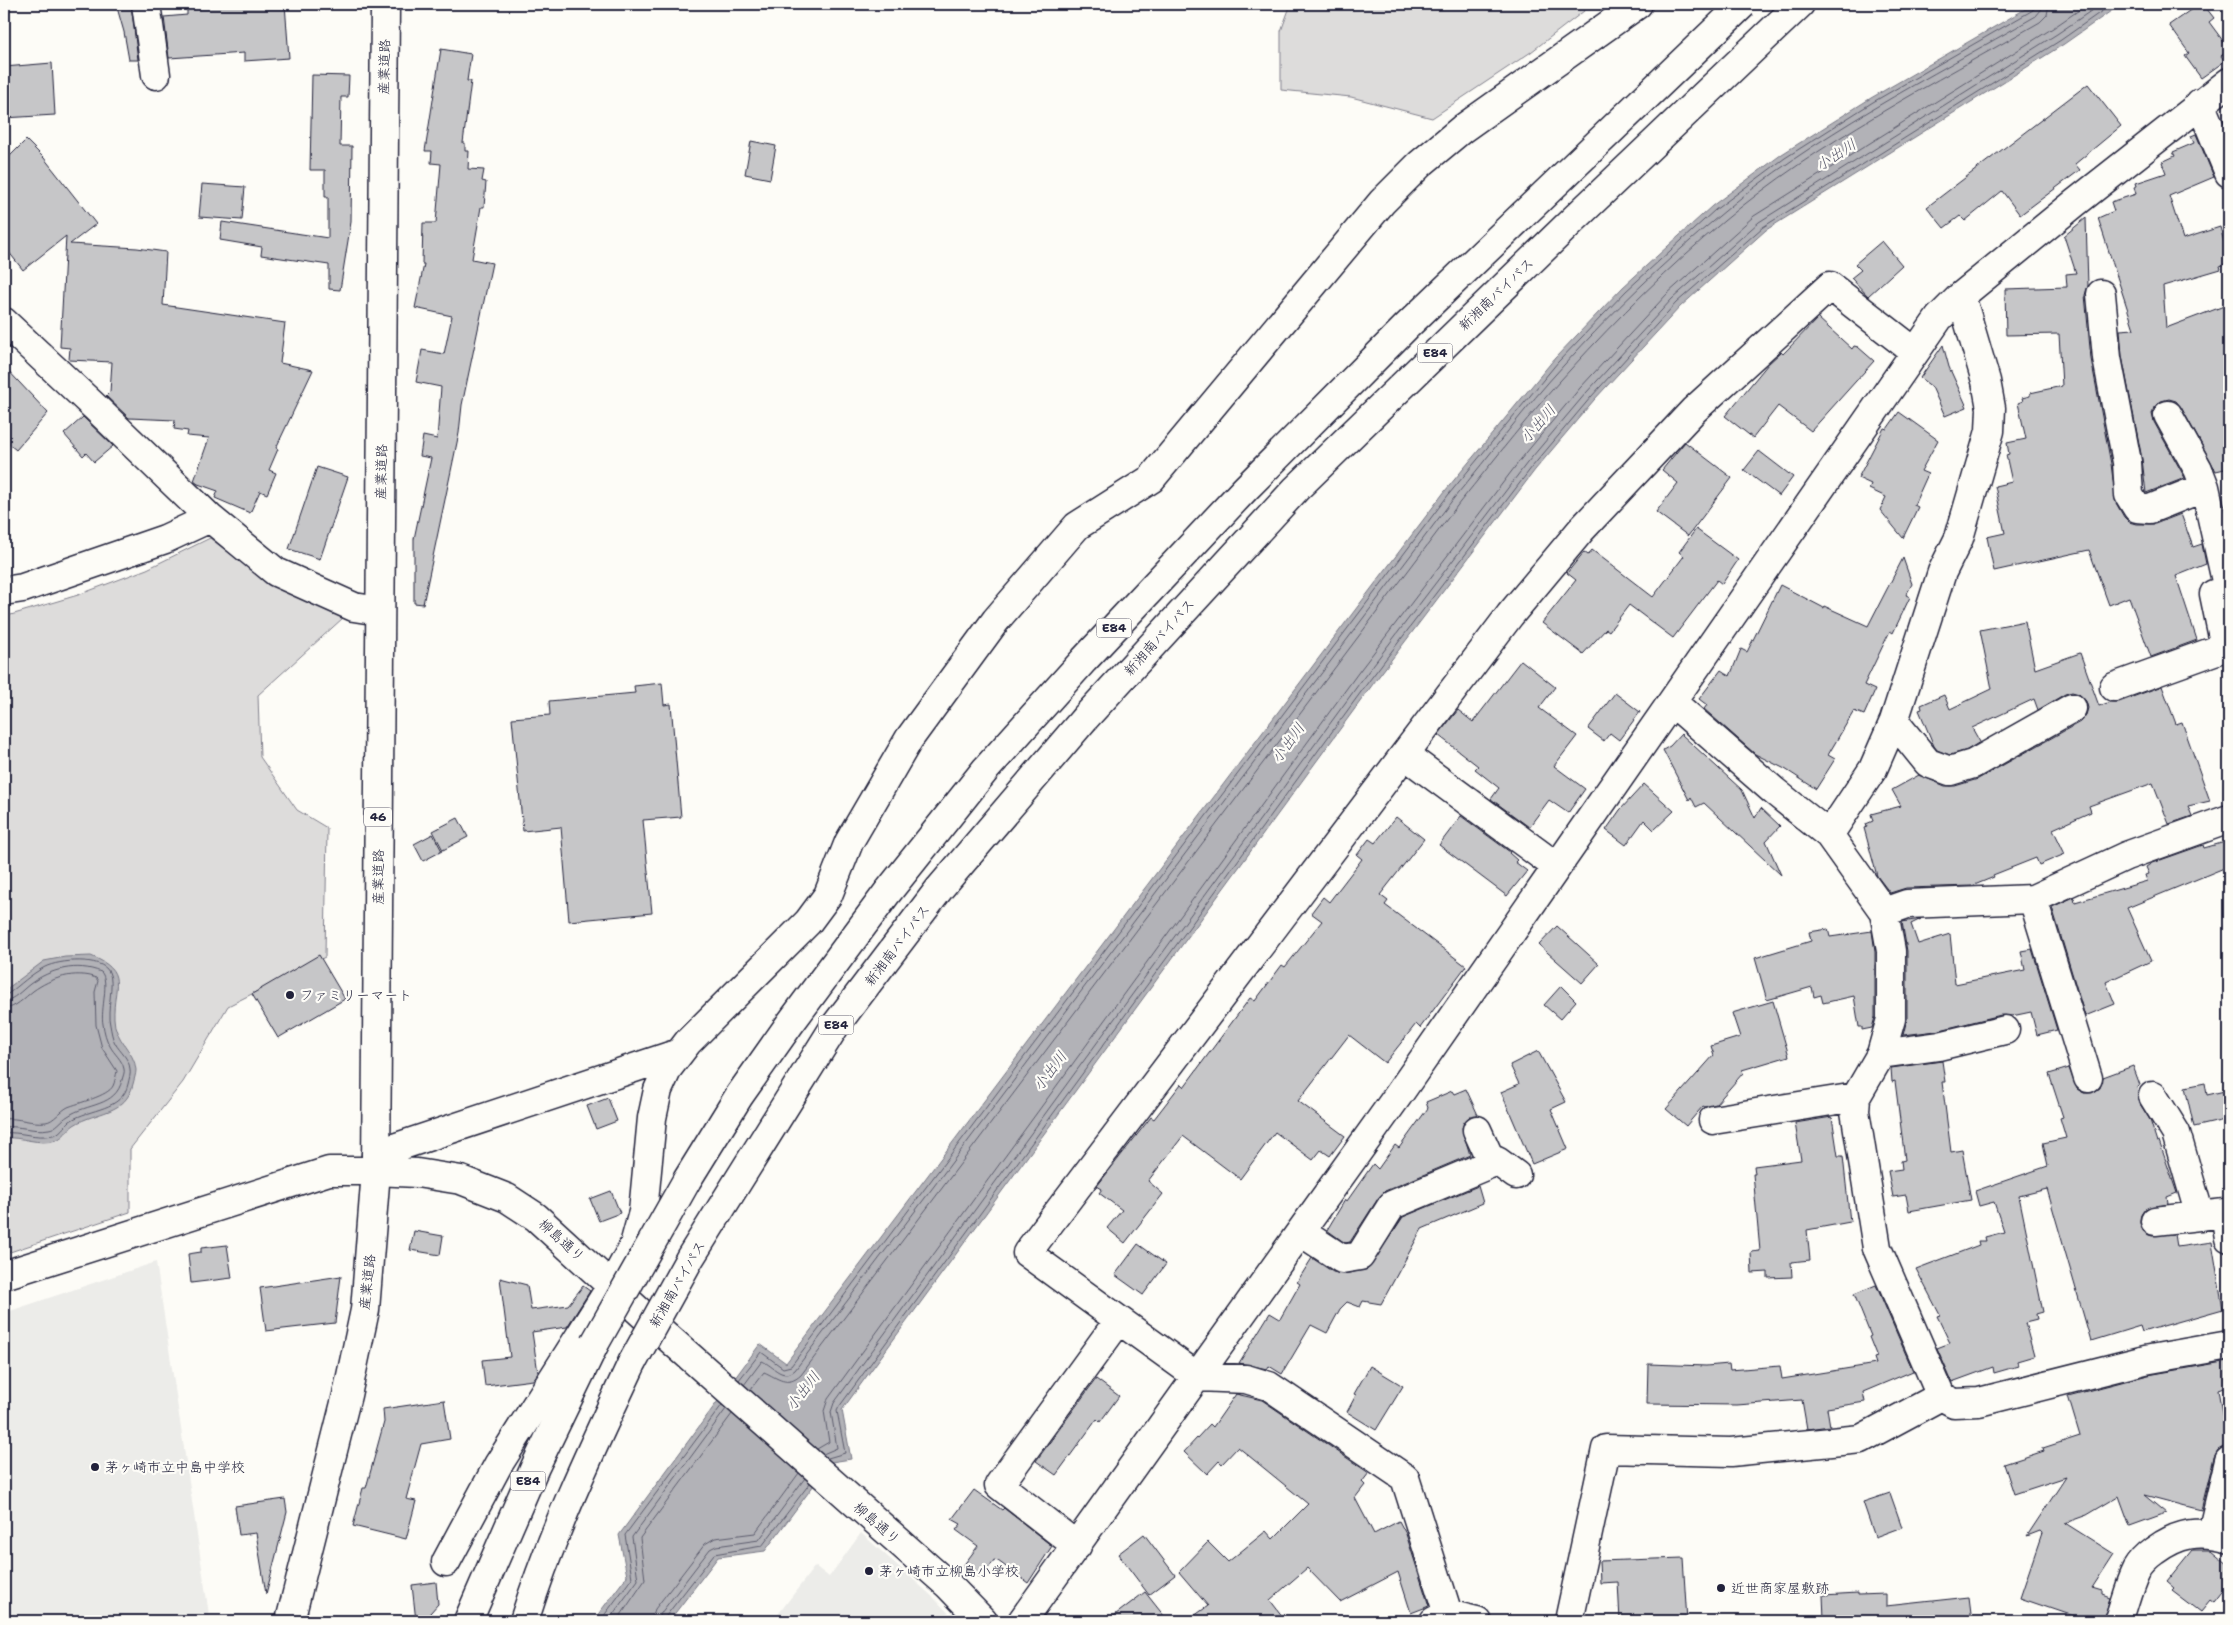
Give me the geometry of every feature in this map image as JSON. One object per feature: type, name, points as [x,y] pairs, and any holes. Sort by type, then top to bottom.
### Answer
[{"type":"main road","points":[[146,4],[156,75]]},
{"type":"main road","name":"産業道路","points":[[290,1621],[347,1396],[365,1310],[376,1162],[385,4]]},
{"type":"main road","points":[[446,1562],[498,1465],[612,1285],[638,1236],[643,1212],[652,1118],[658,1090],[668,1068],[679,1053],[808,922],[828,895],[849,842],[909,739],[996,620],[1078,526],[1151,480],[1382,202],[1420,164],[1462,129],[1638,4]]},
{"type":"main road","name":"E84","points":[[468,1621],[535,1466],[595,1343],[687,1180],[739,1096],[788,1025],[887,893],[986,769],[1084,660],[1245,489],[1407,326],[1743,4]]},
{"type":"main road","name":"新湘南バイパス","points":[[524,1621],[556,1533],[586,1459],[632,1363],[690,1258],[835,1026],[940,888],[1085,718],[1296,489],[1573,220],[1800,4]]},
{"type":"main road","points":[[1022,1621],[1301,1232],[1939,318],[1961,296],[2200,103],[2229,82]]},
{"type":"main road","points":[[2200,103],[2229,173]]},
{"type":"main road","points":[[1477,1621],[1441,1617],[1405,1478],[1269,1386],[1246,1379],[1198,1377],[1027,1253],[1510,615],[1581,530],[1694,410],[1830,286],[1915,352]]},
{"type":"main road","points":[[2101,294],[2107,358],[2127,462],[2129,495],[2137,508],[2150,509],[2204,487]]},
{"type":"main road","points":[[1829,835],[1873,769],[1894,721],[1942,572],[1959,538],[1990,432],[1991,408],[1986,380],[1961,296]]},
{"type":"main road","points":[[4,322],[210,518],[276,572],[354,607],[379,611]]},
{"type":"main road","points":[[2114,687],[2224,647],[2214,594],[2228,590],[2204,487],[2198,469],[2168,415]]},
{"type":"main road","points":[[4,592],[23,588],[165,538],[210,518]]},
{"type":"main road","points":[[1672,702],[1774,791],[1829,835],[1884,912],[1891,951],[1893,988],[1891,1019],[1881,1054],[1856,1097],[1854,1111],[1878,1248],[1940,1396],[1954,1403],[1979,1402],[2145,1360],[2229,1345]]},
{"type":"main road","points":[[1894,721],[1928,763],[1950,771],[1973,764],[2072,708]]},
{"type":"main road","points":[[1405,755],[1557,867]]},
{"type":"main road","points":[[1884,912],[1907,904],[2033,898],[2126,856],[2229,818]]},
{"type":"main road","points":[[2033,898],[2088,1078]]},
{"type":"main road","points":[[1881,1054],[1939,1046],[2005,1030]]},
{"type":"main road","points":[[376,1162],[679,1053]]},
{"type":"main road","points":[[2153,1096],[2176,1133],[2200,1216]]},
{"type":"main road","points":[[1713,1120],[1856,1097]]},
{"type":"main road","points":[[1477,1130],[1492,1163]]},
{"type":"main road","points":[[1301,1232],[1342,1259],[1360,1256],[1392,1204],[1497,1161],[1516,1175]]},
{"type":"main road","name":"柳島通り","points":[[4,1275],[329,1171],[376,1162],[417,1173],[461,1180],[507,1198],[536,1216],[652,1324],[714,1376],[948,1586],[983,1621]]},
{"type":"main road","points":[[2155,1220],[2225,1213],[2229,1238]]},
{"type":"main road","points":[[1077,1546],[999,1485],[1119,1320]]},
{"type":"main road","points":[[1569,1621],[1606,1449],[1731,1452],[1861,1439],[1940,1396]]},
{"type":"main road","points":[[2118,1621],[2136,1569],[2148,1556],[2167,1541],[2189,1532],[2221,1535],[2229,1461]]},
{"type":"shaded area","points":[[1291,4],[1593,4],[1531,52],[1432,118],[1351,97],[1281,90],[1281,31]]},
{"type":"shaded area","points":[[210,538],[266,581],[343,618],[258,695],[260,757],[297,810],[327,828],[325,957],[228,1006],[183,1082],[130,1149],[130,1212],[4,1254],[4,617],[78,595],[147,569]]},
{"type":"shaded area","name":"茅ヶ崎市立中島中学校","points":[[156,1262],[210,1621],[4,1621],[4,1313]]},
{"type":"shaded area","name":"茅ヶ崎市立柳島小学校","points":[[861,1533],[934,1598],[956,1621],[773,1621],[815,1566],[829,1577]]},
{"type":"water","name":"小出川","points":[[2034,4],[2121,4],[2064,44],[1766,230],[1680,307],[1594,400],[1535,470],[1373,684],[842,1410],[851,1459],[831,1462],[765,1551],[718,1557],[669,1621],[593,1621],[627,1576],[619,1535],[760,1344],[786,1363],[1445,491],[1555,358],[1623,287],[1712,206],[1782,154],[1871,98]]},
{"type":"water","points":[[91,956],[103,962],[115,974],[115,1026],[117,1033],[135,1063],[136,1070],[129,1094],[124,1102],[117,1107],[83,1120],[56,1140],[43,1142],[4,1138],[4,991],[44,961],[65,957]]},
{"type":"building","points":[[116,4],[131,4],[138,60],[129,60]]},
{"type":"building","points":[[187,4],[285,4],[289,58],[244,61],[244,53],[169,58],[164,17],[187,15]]},
{"type":"building","points":[[2199,4],[2203,4],[2214,18],[2209,22],[2229,49],[2221,56],[2225,61],[2201,78],[2185,56],[2189,53],[2169,25]]},
{"type":"building","points":[[441,49],[471,54],[467,81],[471,81],[463,143],[465,143],[465,151],[469,151],[468,169],[484,170],[482,181],[486,182],[484,207],[481,207],[472,259],[492,263],[423,604],[414,603],[414,539],[431,458],[420,456],[423,436],[437,439],[441,387],[416,382],[422,350],[444,354],[452,316],[415,308],[424,264],[422,264],[423,223],[436,223],[441,164],[431,163],[432,151],[425,151]]},
{"type":"building","points":[[52,63],[55,115],[4,118],[4,67]]},
{"type":"building","points":[[312,75],[349,76],[348,97],[341,97],[340,146],[352,146],[351,222],[340,290],[329,289],[329,265],[261,255],[262,247],[220,240],[222,222],[328,238],[328,197],[325,197],[325,170],[310,170]]},
{"type":"building","points":[[2088,84],[2121,126],[2075,164],[2080,170],[2020,215],[2002,191],[1965,221],[1960,216],[1944,228],[1927,207]]},
{"type":"building","points":[[2196,134],[2214,177],[2169,196],[2183,239],[2220,227],[2224,242],[2229,241],[2229,263],[2220,266],[2221,269],[2163,286],[2166,328],[2224,306],[2229,319],[2229,468],[2216,471],[2181,407],[2176,401],[2169,399],[2161,401],[2154,407],[2152,414],[2154,422],[2185,478],[2146,493],[2142,459],[2122,356],[2120,330],[2134,329],[2098,218],[2114,211],[2111,202],[2136,194],[2134,187],[2137,186],[2136,183],[2166,173],[2162,162],[2175,156],[2173,152],[2194,143],[2191,136]]},
{"type":"building","points":[[26,140],[44,158],[96,224],[70,244],[137,248],[166,252],[163,305],[285,323],[280,363],[313,370],[276,448],[278,449],[269,470],[276,473],[267,494],[260,491],[250,513],[215,498],[218,491],[194,481],[209,438],[187,436],[188,431],[174,429],[175,420],[129,418],[106,396],[110,392],[112,362],[69,360],[70,348],[60,347],[66,236],[23,270],[4,246],[4,162]]},
{"type":"building","points":[[751,141],[776,146],[770,179],[745,174]]},
{"type":"building","points":[[202,184],[245,187],[242,220],[199,217]]},
{"type":"building","points":[[2086,218],[2088,286],[2085,295],[2091,359],[2111,464],[2116,503],[2124,517],[2129,522],[2136,524],[2155,524],[2181,514],[2193,547],[2202,544],[2206,564],[2176,576],[2197,640],[2151,657],[2129,597],[2109,605],[2089,550],[1994,571],[1987,537],[2005,533],[1995,486],[2012,482],[2006,455],[2009,454],[2007,443],[2026,439],[2018,403],[2023,401],[2022,398],[2030,396],[2030,393],[2062,386],[2059,334],[2006,335],[2005,289],[2067,287],[2066,274],[2076,273],[2064,236]]},
{"type":"building","points":[[1882,241],[1902,265],[1868,296],[1851,278],[1861,270],[1855,264]]},
{"type":"building","points":[[1818,318],[1852,349],[1854,346],[1858,347],[1874,361],[1811,431],[1778,406],[1753,438],[1725,416],[1768,364],[1781,352],[1783,354]]},
{"type":"building","points":[[1943,345],[1949,367],[1967,407],[1945,416],[1932,387],[1920,378]]},
{"type":"building","points":[[4,366],[48,413],[16,450],[4,440]]},
{"type":"building","points":[[1899,412],[1938,440],[1921,471],[1928,474],[1914,505],[1918,507],[1903,538],[1880,510],[1886,497],[1869,489],[1871,484],[1858,478],[1884,428],[1887,429]]},
{"type":"building","points":[[83,417],[113,446],[94,462],[86,453],[83,456],[64,434]]},
{"type":"building","points":[[1685,442],[1732,478],[1688,536],[1656,512],[1678,483],[1662,470]]},
{"type":"building","points":[[1759,451],[1793,477],[1779,496],[1744,470]]},
{"type":"building","points":[[317,467],[348,477],[320,559],[289,549]]},
{"type":"building","points":[[1696,529],[1738,560],[1722,584],[1717,580],[1673,638],[1629,605],[1609,631],[1606,629],[1583,654],[1542,623],[1576,580],[1567,573],[1584,552],[1588,555],[1592,550],[1653,597],[1684,556],[1679,552]]},
{"type":"building","points":[[1903,558],[1912,584],[1906,595],[1910,597],[1893,633],[1890,631],[1864,685],[1875,690],[1864,715],[1854,711],[1828,755],[1835,759],[1816,789],[1785,769],[1755,754],[1704,709],[1707,705],[1699,699],[1721,670],[1730,676],[1741,649],[1747,652],[1780,585],[1824,608],[1824,606],[1868,626]]},
{"type":"building","points":[[2025,621],[2035,669],[2080,653],[2099,706],[2110,702],[2119,702],[2162,686],[2176,724],[2182,722],[2210,801],[2188,806],[2192,816],[2169,824],[2153,783],[2089,806],[2091,812],[2053,829],[2065,854],[2039,865],[2036,858],[1993,875],[1994,877],[1972,886],[1906,888],[1890,893],[1877,876],[1864,828],[1867,827],[1866,824],[1873,821],[1871,814],[1901,806],[1892,790],[1919,775],[1945,786],[1955,786],[1978,779],[2080,722],[2086,715],[2088,708],[2086,701],[2079,694],[2072,692],[2065,694],[2038,710],[2034,699],[1972,728],[1980,742],[1967,750],[1950,755],[1937,750],[1934,746],[1919,710],[1922,709],[1921,705],[1944,695],[1950,709],[1992,689],[1980,630]]},
{"type":"building","points":[[1521,660],[1555,687],[1539,708],[1577,736],[1554,766],[1585,789],[1568,813],[1549,800],[1529,827],[1491,799],[1499,788],[1475,769],[1478,766],[1438,735],[1458,710],[1473,722]]},
{"type":"building","points":[[662,683],[664,705],[671,704],[681,817],[643,820],[652,913],[569,921],[561,827],[523,831],[512,718],[550,715],[549,701],[635,693],[634,686]]},
{"type":"building","points":[[1615,693],[1640,712],[1619,740],[1610,733],[1604,741],[1588,729]]},
{"type":"building","points":[[1681,734],[1742,790],[1755,818],[1761,808],[1780,826],[1766,841],[1781,875],[1704,803],[1696,807],[1691,797],[1689,800],[1663,750],[1670,746]]},
{"type":"building","points":[[1644,784],[1674,811],[1654,830],[1644,820],[1626,845],[1606,830],[1620,810]]},
{"type":"building","points":[[1461,816],[1510,852],[1517,860],[1515,862],[1527,871],[1507,896],[1439,845]]},
{"type":"building","points":[[1396,817],[1424,839],[1380,895],[1388,901],[1385,905],[1466,966],[1420,1028],[1416,1024],[1385,1063],[1349,1035],[1298,1101],[1345,1136],[1330,1156],[1321,1150],[1313,1160],[1275,1132],[1240,1179],[1183,1136],[1148,1181],[1163,1194],[1125,1243],[1107,1228],[1122,1210],[1099,1193],[1102,1189],[1097,1186],[1151,1117],[1154,1119],[1181,1084],[1184,1087],[1250,998],[1255,1001],[1282,965],[1285,967],[1322,921],[1311,913],[1323,897],[1329,902],[1362,859],[1357,855],[1369,839],[1375,843]]},
{"type":"building","points":[[458,818],[468,837],[443,850],[433,831]]},
{"type":"building","points":[[433,834],[442,851],[423,861],[414,844]]},
{"type":"building","points":[[2225,842],[2229,866],[2127,908],[2151,961],[2106,982],[2115,1004],[2085,1016],[2052,907],[2074,897],[2075,902],[2147,881],[2145,875],[2149,874],[2146,867],[2152,863],[2203,845],[2204,848]]},
{"type":"building","points":[[1921,919],[1911,924],[1918,944],[1950,934],[1955,984],[2025,970],[2021,951],[2032,949],[2057,1030],[2037,1035],[2031,1012],[2012,1016],[2001,1015],[1936,1031],[1903,1035],[1907,1019],[1907,951],[1902,922]]},
{"type":"building","points":[[1557,926],[1599,964],[1582,983],[1539,945]]},
{"type":"building","points":[[1828,929],[1830,937],[1872,931],[1875,952],[1875,1017],[1872,1028],[1862,1030],[1862,1027],[1859,1027],[1854,996],[1823,1003],[1821,995],[1814,997],[1812,987],[1767,1000],[1755,958],[1811,941],[1809,932]]},
{"type":"building","points":[[319,955],[345,999],[278,1038],[252,994]]},
{"type":"building","points":[[1561,986],[1576,1001],[1560,1019],[1544,1005]]},
{"type":"building","points":[[1773,1001],[1789,1056],[1742,1070],[1743,1073],[1716,1104],[1703,1106],[1686,1126],[1666,1109],[1714,1055],[1711,1046],[1740,1037],[1732,1013]]},
{"type":"building","points":[[1538,1051],[1566,1102],[1551,1109],[1568,1149],[1532,1164],[1501,1092],[1519,1084],[1510,1065]]},
{"type":"building","points":[[1942,1061],[1945,1082],[1942,1082],[1951,1152],[1962,1150],[1971,1200],[1909,1211],[1906,1195],[1893,1197],[1888,1171],[1902,1169],[1901,1161],[1905,1160],[1895,1081],[1892,1082],[1891,1068]]},
{"type":"building","points":[[2133,1066],[2140,1085],[2137,1086],[2140,1104],[2150,1120],[2157,1142],[2159,1141],[2177,1193],[2167,1197],[2168,1204],[2145,1209],[2141,1215],[2140,1223],[2143,1231],[2149,1235],[2175,1234],[2177,1247],[2212,1242],[2223,1309],[2142,1332],[2140,1326],[2091,1341],[2047,1189],[2019,1196],[2043,1312],[2036,1314],[2037,1320],[2025,1323],[2034,1356],[2017,1361],[2018,1366],[1994,1373],[1993,1367],[1952,1382],[1937,1348],[1950,1343],[1937,1316],[1940,1315],[1916,1269],[1979,1245],[1978,1241],[1986,1241],[1985,1237],[2004,1232],[1994,1202],[1979,1206],[1975,1191],[2048,1166],[2043,1143],[2066,1138],[2060,1118],[2063,1117],[2049,1074],[2069,1068],[2077,1089],[2084,1093],[2092,1093],[2100,1088],[2103,1077]]},
{"type":"building","points":[[2205,1083],[2207,1095],[2229,1090],[2229,1119],[2194,1127],[2185,1087]]},
{"type":"building","points":[[1466,1089],[1478,1115],[1470,1116],[1462,1128],[1470,1155],[1385,1191],[1379,1197],[1350,1242],[1345,1243],[1327,1230],[1345,1200],[1347,1201],[1373,1164],[1378,1169],[1395,1145],[1399,1148],[1428,1108],[1426,1102],[1452,1091],[1454,1094]]},
{"type":"building","points":[[608,1098],[617,1121],[596,1129],[587,1106]]},
{"type":"building","points":[[1832,1117],[1838,1156],[1843,1156],[1850,1222],[1807,1230],[1810,1260],[1791,1262],[1792,1277],[1768,1278],[1768,1272],[1752,1273],[1751,1252],[1760,1251],[1753,1174],[1755,1174],[1754,1166],[1801,1160],[1795,1123]]},
{"type":"building","points":[[1478,1186],[1483,1203],[1422,1229],[1381,1304],[1363,1301],[1360,1307],[1347,1302],[1340,1309],[1327,1333],[1311,1325],[1282,1374],[1269,1366],[1267,1369],[1239,1363],[1270,1313],[1280,1319],[1300,1284],[1297,1282],[1312,1258],[1333,1272],[1344,1274],[1368,1269],[1403,1217]]},
{"type":"building","points":[[611,1191],[620,1213],[599,1221],[590,1199]]},
{"type":"building","points":[[414,1231],[443,1236],[440,1255],[410,1250]]},
{"type":"building","points":[[1138,1244],[1166,1264],[1143,1295],[1115,1275]]},
{"type":"building","points":[[227,1245],[232,1278],[191,1283],[188,1254],[201,1252],[201,1248]]},
{"type":"building","points":[[341,1276],[335,1323],[266,1331],[260,1288]]},
{"type":"building","points":[[500,1278],[527,1285],[531,1310],[568,1305],[583,1286],[590,1291],[567,1327],[532,1332],[538,1373],[533,1380],[485,1386],[482,1360],[510,1357]]},
{"type":"building","points":[[1876,1285],[1913,1371],[1863,1392],[1865,1402],[1827,1408],[1830,1426],[1807,1429],[1802,1400],[1737,1405],[1647,1404],[1648,1364],[1706,1366],[1729,1364],[1730,1370],[1780,1366],[1782,1379],[1876,1364],[1874,1358],[1877,1357],[1869,1337],[1871,1336],[1854,1294]]},
{"type":"building","points":[[2229,1361],[2229,1385],[2218,1389],[2225,1433],[2229,1434],[2229,1446],[2218,1450],[2214,1457],[2201,1510],[2144,1495],[2166,1513],[2130,1526],[2119,1496],[2087,1515],[2065,1523],[2114,1554],[2092,1588],[2102,1591],[2102,1594],[2110,1597],[2103,1621],[2087,1621],[2020,1598],[2042,1533],[2040,1531],[2027,1536],[2066,1477],[2014,1494],[2004,1464],[2044,1451],[2043,1448],[2080,1436],[2068,1396],[2148,1375]]},
{"type":"building","points":[[1370,1366],[1403,1386],[1376,1430],[1347,1412],[1356,1395],[1354,1394]]},
{"type":"building","points":[[1096,1379],[1119,1396],[1100,1422],[1097,1419],[1056,1475],[1036,1461]]},
{"type":"building","points":[[1236,1394],[1262,1400],[1369,1473],[1362,1482],[1365,1485],[1355,1498],[1374,1534],[1399,1521],[1406,1534],[1429,1606],[1411,1613],[1398,1572],[1340,1602],[1307,1568],[1270,1600],[1286,1621],[1187,1621],[1208,1606],[1179,1572],[1208,1542],[1228,1562],[1266,1531],[1273,1539],[1308,1504],[1238,1447],[1222,1464],[1219,1461],[1207,1474],[1184,1452],[1210,1424],[1213,1427]]},
{"type":"building","points":[[444,1400],[450,1439],[421,1444],[406,1499],[416,1501],[406,1539],[353,1526],[363,1488],[366,1488],[384,1422],[383,1409]]},
{"type":"building","points":[[974,1490],[1002,1510],[1004,1508],[1052,1546],[1028,1583],[998,1561],[994,1560],[981,1579],[963,1566],[978,1546],[956,1530],[961,1524],[952,1519]]},
{"type":"building","points":[[1890,1493],[1902,1527],[1875,1537],[1863,1502]]},
{"type":"building","points":[[285,1499],[287,1512],[266,1594],[256,1533],[239,1535],[235,1506]]},
{"type":"building","points":[[1144,1534],[1175,1575],[1149,1595],[1118,1554]]},
{"type":"building","points":[[2193,1550],[2211,1550],[2229,1565],[2229,1585],[2214,1604],[2210,1601],[2201,1612],[2172,1590],[2174,1588],[2167,1582]]},
{"type":"building","points":[[1683,1558],[1687,1621],[1620,1621],[1618,1582],[1600,1583],[1599,1561]]},
{"type":"building","points":[[436,1582],[438,1604],[423,1621],[416,1621],[412,1585]]},
{"type":"building","points":[[1145,1592],[1168,1621],[1107,1621]]},
{"type":"building","points":[[1858,1593],[1858,1595],[1886,1594],[1886,1606],[1969,1597],[1972,1621],[1848,1621],[1847,1618],[1824,1619],[1823,1595]]},
{"type":"place","name":"ファミリーマート","points":[[290,995]]},
{"type":"place","name":"茅ヶ崎市立中島中学校","points":[[95,1467]]},
{"type":"place","name":"茅ヶ崎市立柳島小学校","points":[[869,1571]]},
{"type":"place","name":"近世商家屋敷跡","points":[[1721,1588]]}]
